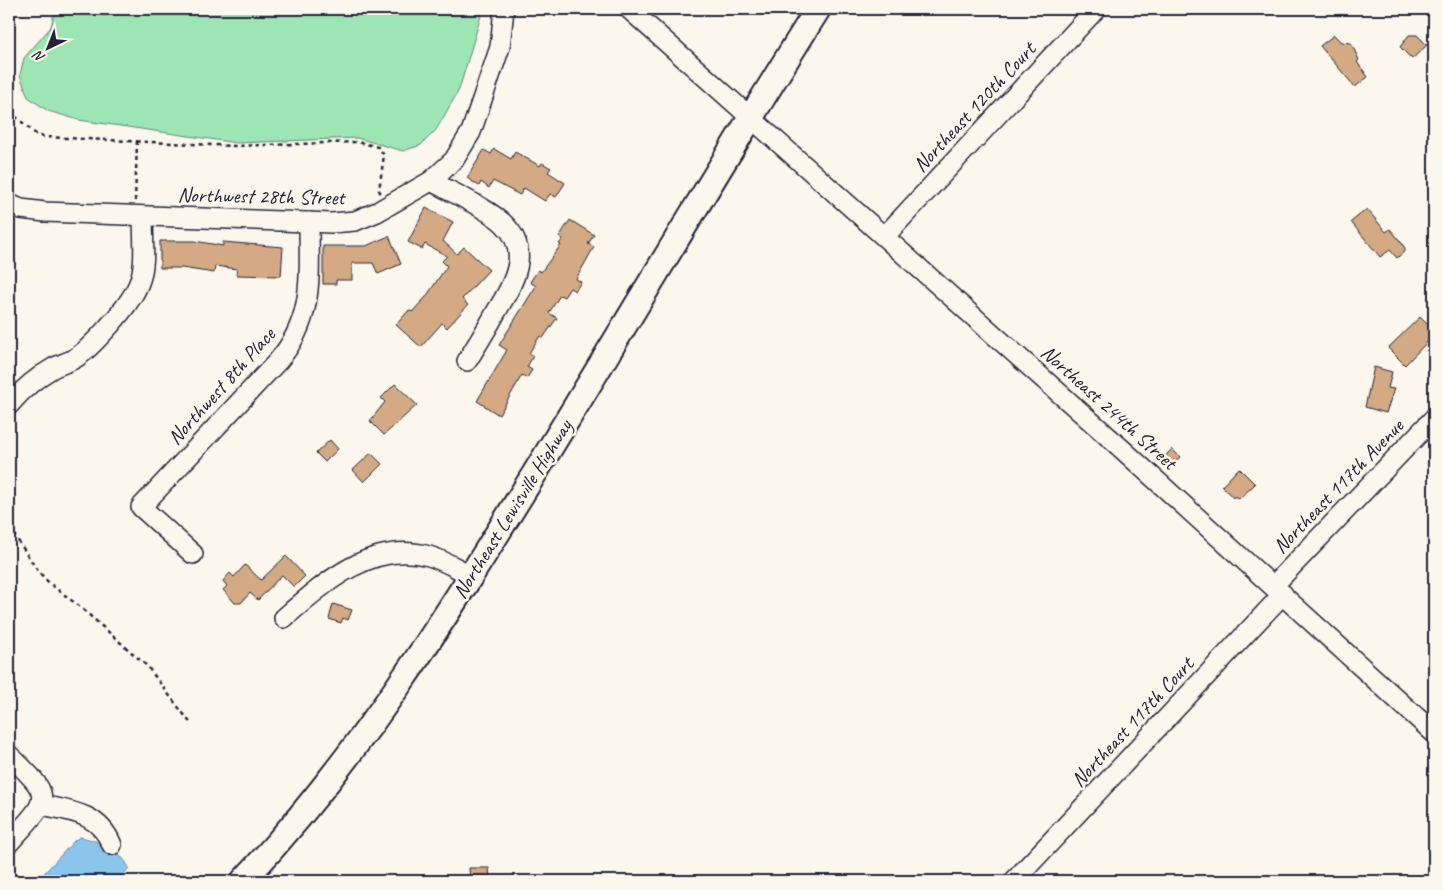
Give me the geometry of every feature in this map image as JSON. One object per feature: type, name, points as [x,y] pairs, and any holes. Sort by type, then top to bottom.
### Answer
[{"type":"main road","name":"Northeast Lewisville Highway","points":[[243,881],[310,807],[373,725],[471,575],[624,328],[750,116],[818,9]]},
{"type":"street","name":"Northwest 28th Street","points":[[9,204],[33,211],[309,222],[355,221],[431,181],[454,160],[470,132],[500,47],[504,9]]},
{"type":"street","name":"Northeast 244th Street","points":[[628,9],[886,236],[1434,733]]},
{"type":"street","name":"Northeast 120th Court","points":[[886,236],[1096,9]]},
{"type":"street","points":[[431,181],[503,222],[517,244],[519,262],[515,280],[467,361]]},
{"type":"street","points":[[11,398],[40,376],[76,358],[92,344],[133,298],[140,283],[143,267],[139,216]]},
{"type":"street","name":"Northwest 8th Place","points":[[192,554],[141,507],[278,361],[294,340],[308,303],[309,222]]},
{"type":"street","name":"Northeast 117th Avenue","points":[[1278,590],[1434,418]]},
{"type":"street","points":[[284,618],[323,584],[353,566],[382,554],[411,552],[431,556],[471,575]]},
{"type":"street","name":"Northeast 117th Court","points":[[1014,881],[1278,590]]},
{"type":"street","points":[[9,755],[36,780],[41,800]]},
{"type":"street","points":[[9,843],[41,800]]},
{"type":"street","points":[[41,800],[81,813],[94,820],[108,836],[112,846]]},
{"type":"path","points":[[9,111],[37,135],[44,137],[235,146],[358,142],[378,147],[384,155],[379,190],[386,206]]},
{"type":"path","points":[[137,142],[139,216]]},
{"type":"path","points":[[9,527],[38,571],[49,583],[79,606],[147,666],[192,725]]},
{"type":"green space","points":[[50,9],[483,9],[459,90],[436,130],[421,145],[403,151],[357,138],[237,143],[79,120],[48,111],[28,97],[20,75],[24,58],[51,27],[54,13]]},
{"type":"water","points":[[80,837],[108,847],[121,856],[129,868],[118,881],[37,881],[75,840]]},
{"type":"building","points":[[1334,35],[1341,42],[1351,43],[1359,60],[1357,62],[1368,77],[1355,87],[1320,46]]},
{"type":"building","points":[[1409,35],[1417,35],[1427,45],[1412,59],[1400,47]]},
{"type":"building","points":[[494,149],[511,159],[515,152],[540,166],[542,163],[551,168],[548,172],[565,183],[556,197],[550,194],[545,201],[524,188],[520,195],[493,181],[489,188],[481,182],[479,186],[467,178],[484,150],[491,154]]},
{"type":"building","points":[[426,208],[453,222],[443,241],[457,254],[464,247],[489,270],[462,299],[468,305],[447,328],[442,323],[421,347],[396,325],[409,310],[412,312],[426,297],[447,266],[442,261],[447,256],[425,244],[422,249],[408,242]]},
{"type":"building","points":[[1367,209],[1386,232],[1390,229],[1406,250],[1397,258],[1390,250],[1380,257],[1351,222]]},
{"type":"building","points":[[570,220],[594,235],[588,244],[594,247],[576,279],[581,282],[575,291],[570,288],[564,297],[560,295],[549,313],[557,318],[543,338],[540,336],[529,353],[533,356],[527,367],[532,370],[527,378],[522,375],[499,415],[477,401],[507,350],[499,345],[536,286],[530,282],[538,270],[541,272],[561,245],[559,244],[563,239],[559,237]]},
{"type":"building","points":[[389,236],[401,264],[378,274],[373,263],[352,263],[352,280],[336,280],[336,284],[323,284],[323,246],[366,246]]},
{"type":"building","points":[[160,241],[195,241],[223,246],[223,242],[283,247],[281,276],[236,275],[237,269],[215,266],[214,273],[182,268],[160,268]]},
{"type":"building","points":[[1420,317],[1434,331],[1434,335],[1405,365],[1388,348]]},
{"type":"building","points":[[1374,367],[1392,372],[1388,388],[1394,389],[1386,413],[1365,407]]},
{"type":"building","points":[[395,384],[417,405],[384,435],[370,421],[385,402],[381,398]]},
{"type":"building","points":[[330,440],[338,449],[325,462],[316,453]]},
{"type":"building","points":[[1172,449],[1180,457],[1170,467],[1162,459]]},
{"type":"building","points":[[371,453],[382,464],[364,482],[353,470]]},
{"type":"building","points":[[1239,468],[1255,484],[1239,499],[1235,496],[1233,498],[1222,486]]},
{"type":"building","points":[[286,556],[305,576],[294,587],[282,575],[258,600],[250,593],[241,603],[235,603],[223,590],[227,586],[223,581],[230,573],[234,577],[245,565],[261,580]]},
{"type":"building","points":[[333,604],[352,610],[348,620],[343,618],[341,623],[329,619]]},
{"type":"building","points":[[469,868],[489,868],[490,881],[470,881]]}]
